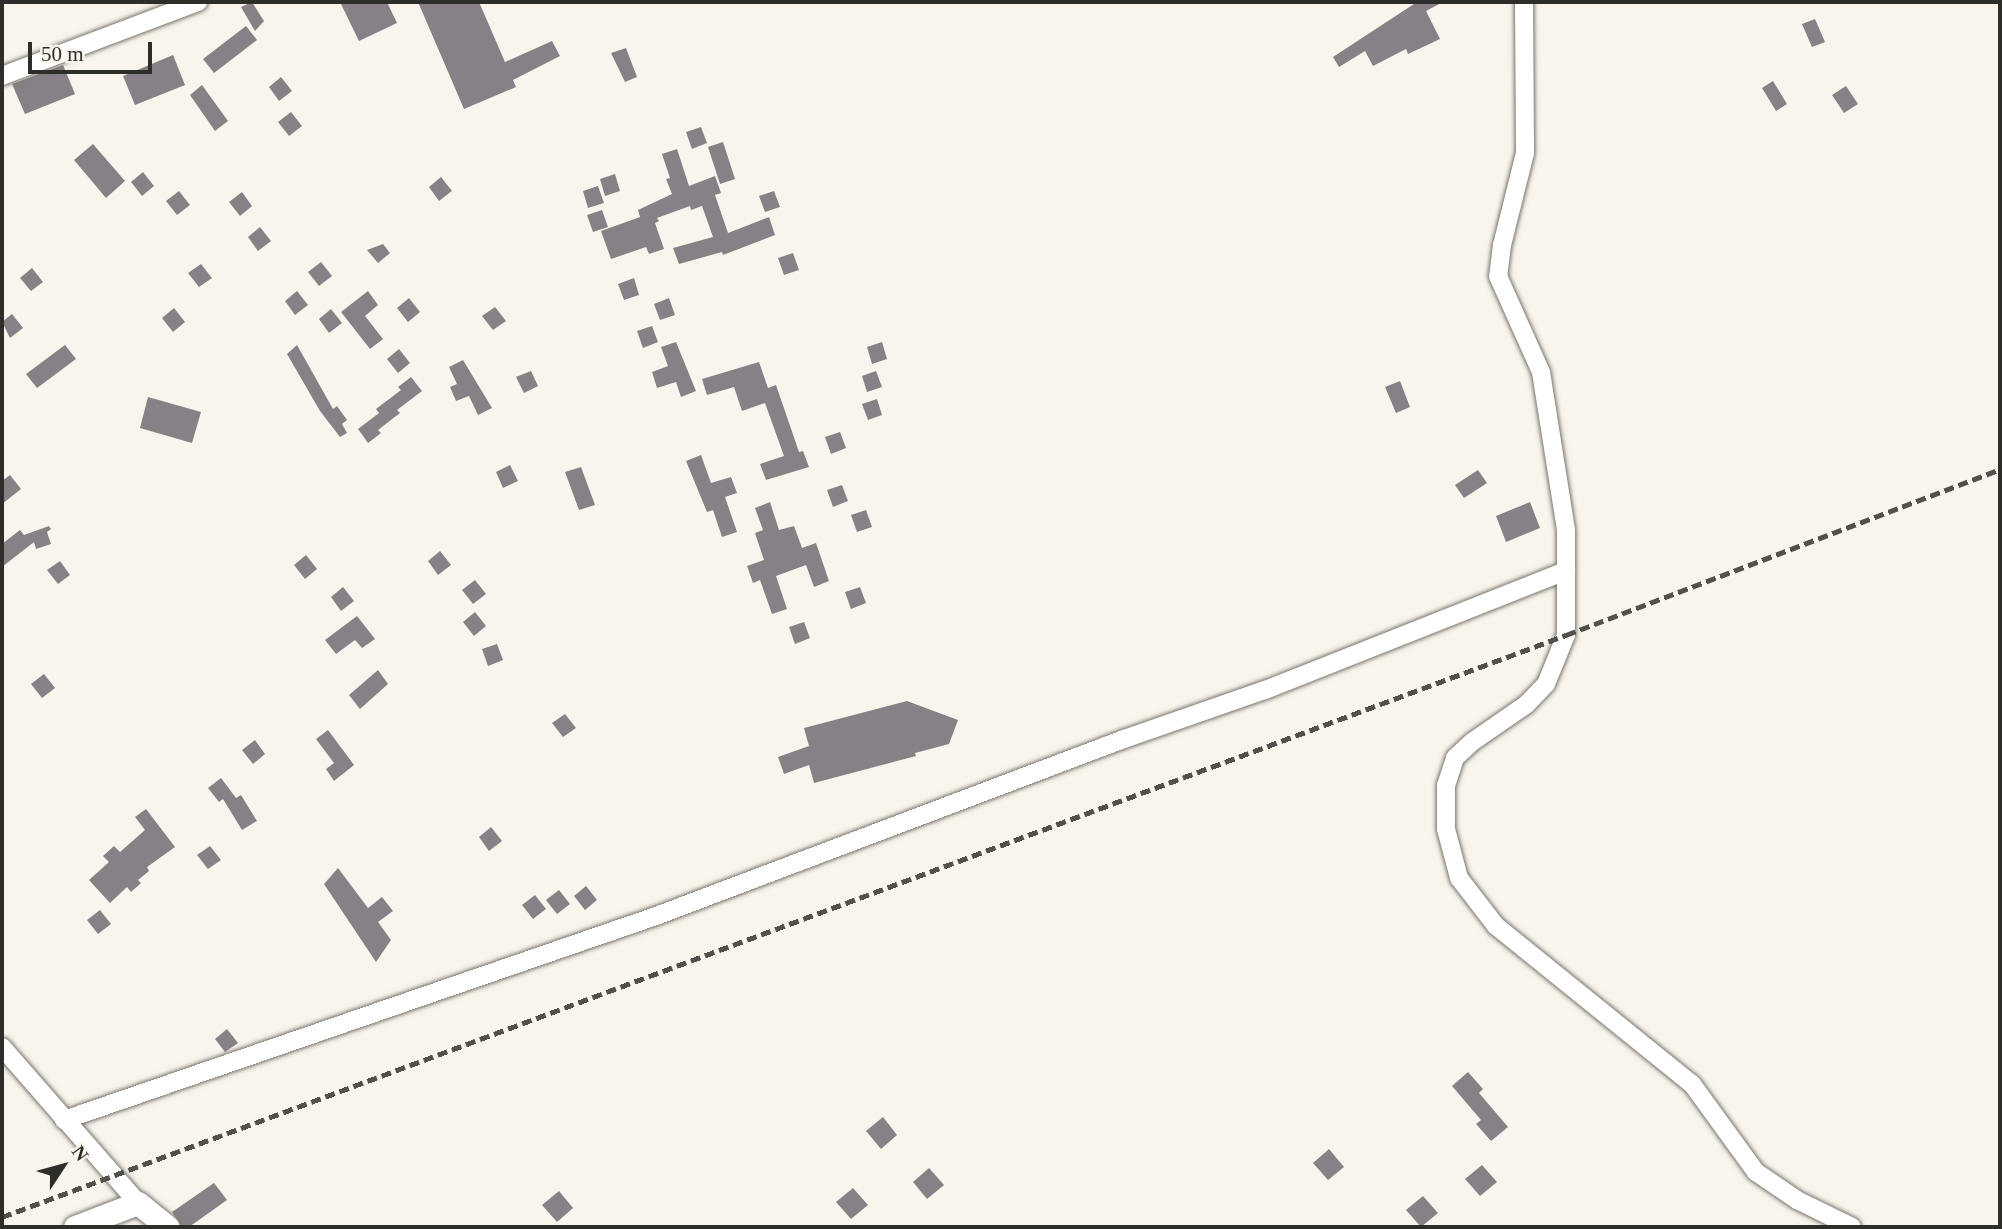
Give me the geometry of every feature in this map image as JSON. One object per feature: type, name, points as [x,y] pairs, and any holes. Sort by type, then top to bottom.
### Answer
[{"type":"street","points":[[2,76],[198,2]]},
{"type":"street","points":[[1524,2],[1525,153],[1502,245],[1498,276],[1541,372],[1566,530],[1566,635],[1546,684],[1527,704],[1472,742],[1455,758],[1446,785],[1446,829],[1459,878],[1496,926],[1692,1084],[1756,1172],[1797,1200],[1852,1227]]},
{"type":"street","points":[[64,1120],[656,916],[1124,739],[1265,690],[1566,571]]},
{"type":"street","points":[[2,1047],[138,1203],[168,1227]]},
{"type":"street","points":[[75,1227],[138,1203]]},
{"type":"building","points":[[252,2],[264,21],[255,31],[241,7]]},
{"type":"building","points":[[340,2],[387,2],[397,23],[359,41]]},
{"type":"building","points":[[418,2],[479,2],[505,62],[552,41],[560,56],[513,80],[516,87],[464,109]]},
{"type":"building","points":[[1417,2],[1443,2],[1426,11],[1440,39],[1408,54],[1406,49],[1373,66],[1365,51],[1339,67],[1333,57]]},
{"type":"building","points":[[1815,19],[1825,42],[1812,47],[1802,24]]},
{"type":"building","points":[[246,26],[257,40],[214,73],[203,59]]},
{"type":"building","points":[[626,48],[637,77],[625,82],[611,53]]},
{"type":"building","points":[[173,55],[185,85],[135,105],[123,76]]},
{"type":"building","points":[[63,65],[75,94],[25,114],[12,84]]},
{"type":"building","points":[[281,77],[292,91],[279,101],[269,87]]},
{"type":"building","points":[[1773,81],[1787,104],[1776,111],[1762,88]]},
{"type":"building","points":[[202,85],[228,121],[215,131],[190,95]]},
{"type":"building","points":[[1846,86],[1858,104],[1844,113],[1832,95]]},
{"type":"building","points":[[291,112],[302,126],[289,136],[278,122]]},
{"type":"building","points":[[701,127],[707,143],[692,149],[686,132]]},
{"type":"building","points":[[723,142],[735,179],[720,184],[708,147]]},
{"type":"building","points":[[93,144],[125,181],[106,198],[74,160]]},
{"type":"building","points":[[677,149],[689,186],[715,176],[721,193],[715,195],[728,233],[769,217],[775,235],[723,255],[722,252],[679,264],[673,248],[713,237],[702,206],[691,210],[690,206],[657,218],[659,221],[655,223],[664,249],[649,254],[646,247],[611,259],[601,231],[640,217],[638,210],[672,194],[666,179],[670,178],[662,154]]},
{"type":"building","points":[[143,172],[154,186],[142,196],[131,182]]},
{"type":"building","points":[[615,174],[620,191],[605,196],[600,179]]},
{"type":"building","points":[[441,177],[452,191],[439,201],[429,187]]},
{"type":"building","points":[[598,186],[604,203],[588,208],[583,191]]},
{"type":"building","points":[[179,191],[190,205],[177,215],[166,201]]},
{"type":"building","points":[[774,191],[780,207],[765,212],[759,196]]},
{"type":"building","points":[[242,192],[252,206],[240,216],[229,202]]},
{"type":"building","points":[[602,210],[608,227],[593,232],[587,215]]},
{"type":"building","points":[[260,227],[271,241],[258,251],[248,237]]},
{"type":"building","points":[[383,244],[390,253],[378,263],[367,250]]},
{"type":"building","points":[[793,253],[799,270],[784,275],[778,258]]},
{"type":"building","points":[[321,262],[332,276],[319,286],[308,272]]},
{"type":"building","points":[[201,264],[212,278],[199,287],[188,273]]},
{"type":"building","points":[[32,268],[43,282],[31,291],[20,278]]},
{"type":"building","points":[[634,278],[639,295],[624,300],[618,284]]},
{"type":"building","points":[[297,291],[308,305],[295,315],[285,301]]},
{"type":"building","points":[[368,291],[378,305],[365,316],[383,339],[370,349],[341,312]]},
{"type":"building","points":[[409,298],[420,312],[408,322],[397,308]]},
{"type":"building","points":[[669,298],[675,315],[660,320],[654,304]]},
{"type":"building","points":[[495,307],[506,321],[493,330],[482,316]]},
{"type":"building","points":[[174,308],[185,322],[173,332],[162,318]]},
{"type":"building","points":[[331,309],[342,323],[329,333],[319,319]]},
{"type":"building","points":[[12,314],[23,328],[10,338],[2,322]]},
{"type":"building","points":[[652,326],[658,342],[643,348],[637,331]]},
{"type":"building","points":[[676,342],[696,391],[681,397],[676,382],[657,388],[652,372],[668,366],[661,347]]},
{"type":"building","points":[[882,342],[887,359],[872,364],[867,347]]},
{"type":"building","points":[[65,345],[76,359],[37,388],[26,374]]},
{"type":"building","points":[[297,345],[333,409],[337,406],[347,420],[342,424],[347,433],[340,437],[320,411],[287,354]]},
{"type":"building","points":[[399,349],[410,363],[398,373],[387,359]]},
{"type":"building","points":[[463,360],[492,408],[478,415],[469,396],[456,401],[450,387],[457,384],[449,367]]},
{"type":"building","points":[[759,362],[768,388],[776,385],[799,452],[803,451],[809,467],[766,480],[760,464],[784,456],[765,403],[742,411],[734,387],[707,395],[702,379]]},
{"type":"building","points":[[531,371],[538,386],[524,393],[516,377]]},
{"type":"building","points":[[876,371],[882,387],[867,392],[862,376]]},
{"type":"building","points":[[411,377],[422,391],[397,410],[400,413],[378,430],[381,433],[368,443],[358,429],[379,413],[376,409],[401,390],[398,387]]},
{"type":"building","points":[[1400,381],[1410,407],[1396,413],[1385,387]]},
{"type":"building","points":[[148,397],[201,412],[192,443],[140,428]]},
{"type":"building","points":[[877,399],[882,415],[868,420],[862,404]]},
{"type":"building","points":[[840,432],[846,448],[831,454],[825,437]]},
{"type":"building","points":[[701,455],[711,483],[731,477],[737,493],[725,497],[737,532],[722,537],[713,510],[707,512],[686,461]]},
{"type":"building","points":[[510,465],[518,481],[503,488],[496,472]]},
{"type":"building","points":[[581,467],[595,505],[579,510],[565,472]]},
{"type":"building","points":[[1478,470],[1487,483],[1464,498],[1455,485]]},
{"type":"building","points":[[10,475],[21,489],[2,504],[2,481]]},
{"type":"building","points":[[842,485],[848,501],[833,507],[827,490]]},
{"type":"building","points":[[770,502],[779,530],[794,526],[802,548],[816,543],[829,581],[814,587],[806,565],[776,576],[787,609],[772,614],[760,580],[753,583],[747,566],[764,560],[755,533],[763,530],[755,508]]},
{"type":"building","points":[[1530,502],[1540,528],[1506,542],[1496,516]]},
{"type":"building","points":[[866,510],[872,527],[857,532],[851,515]]},
{"type":"building","points":[[49,526],[51,529],[47,532],[51,544],[36,549],[34,542],[2,567],[2,544],[20,530],[24,535]]},
{"type":"building","points":[[440,551],[451,565],[438,575],[428,561]]},
{"type":"building","points":[[306,555],[317,569],[305,579],[294,565]]},
{"type":"building","points":[[60,561],[70,575],[58,584],[47,570]]},
{"type":"building","points":[[475,580],[486,594],[473,604],[462,590]]},
{"type":"building","points":[[343,587],[354,601],[341,611],[331,597]]},
{"type":"building","points":[[860,587],[866,603],[851,609],[845,592]]},
{"type":"building","points":[[475,612],[486,626],[474,636],[463,622]]},
{"type":"building","points":[[357,616],[375,639],[362,648],[355,640],[336,654],[325,640]]},
{"type":"building","points":[[804,622],[810,638],[795,644],[789,627]]},
{"type":"building","points":[[497,644],[503,660],[488,666],[482,649]]},
{"type":"building","points":[[378,670],[388,684],[360,709],[349,695]]},
{"type":"building","points":[[44,674],[55,688],[42,698],[31,684]]},
{"type":"building","points":[[907,701],[958,720],[949,744],[915,753],[916,756],[814,783],[809,765],[784,774],[778,757],[809,746],[804,728]]},
{"type":"building","points":[[565,714],[576,728],[563,737],[552,723]]},
{"type":"building","points":[[328,730],[354,765],[334,781],[326,769],[334,763],[316,739]]},
{"type":"building","points":[[255,740],[265,754],[253,764],[242,750]]},
{"type":"building","points":[[221,778],[236,798],[241,795],[257,821],[242,830],[223,799],[219,802],[208,788]]},
{"type":"building","points":[[146,809],[175,847],[147,867],[149,871],[138,880],[141,883],[131,892],[127,887],[110,903],[89,880],[109,862],[103,856],[114,846],[120,852],[145,830],[135,817]]},
{"type":"building","points":[[491,827],[502,841],[489,851],[479,837]]},
{"type":"building","points":[[210,846],[221,860],[208,869],[197,855]]},
{"type":"building","points":[[338,868],[368,908],[382,897],[393,911],[378,922],[391,940],[376,962],[324,884]]},
{"type":"building","points":[[586,886],[597,900],[585,910],[574,896]]},
{"type":"building","points":[[559,890],[570,904],[557,914],[546,900]]},
{"type":"building","points":[[535,895],[546,909],[533,919],[522,905]]},
{"type":"building","points":[[100,910],[111,924],[98,934],[87,920]]},
{"type":"building","points":[[227,1029],[238,1043],[225,1052],[215,1039]]},
{"type":"building","points":[[1468,1072],[1483,1089],[1479,1093],[1508,1127],[1491,1141],[1476,1124],[1481,1120],[1452,1086]]},
{"type":"building","points":[[883,1117],[897,1135],[881,1149],[866,1131]]},
{"type":"building","points":[[1329,1149],[1344,1167],[1328,1180],[1313,1163]]},
{"type":"building","points":[[1482,1165],[1497,1182],[1480,1196],[1465,1179]]},
{"type":"building","points":[[929,1168],[944,1185],[927,1199],[913,1182]]},
{"type":"building","points":[[214,1183],[227,1200],[189,1227],[182,1227],[172,1212]]},
{"type":"building","points":[[853,1188],[868,1205],[851,1219],[836,1202]]},
{"type":"building","points":[[559,1191],[573,1208],[557,1222],[542,1205]]},
{"type":"building","points":[[1423,1196],[1438,1213],[1421,1227],[1406,1210]]},
{"type":"railway","points":[[2,1217],[1566,635],[2000,469]]}]
